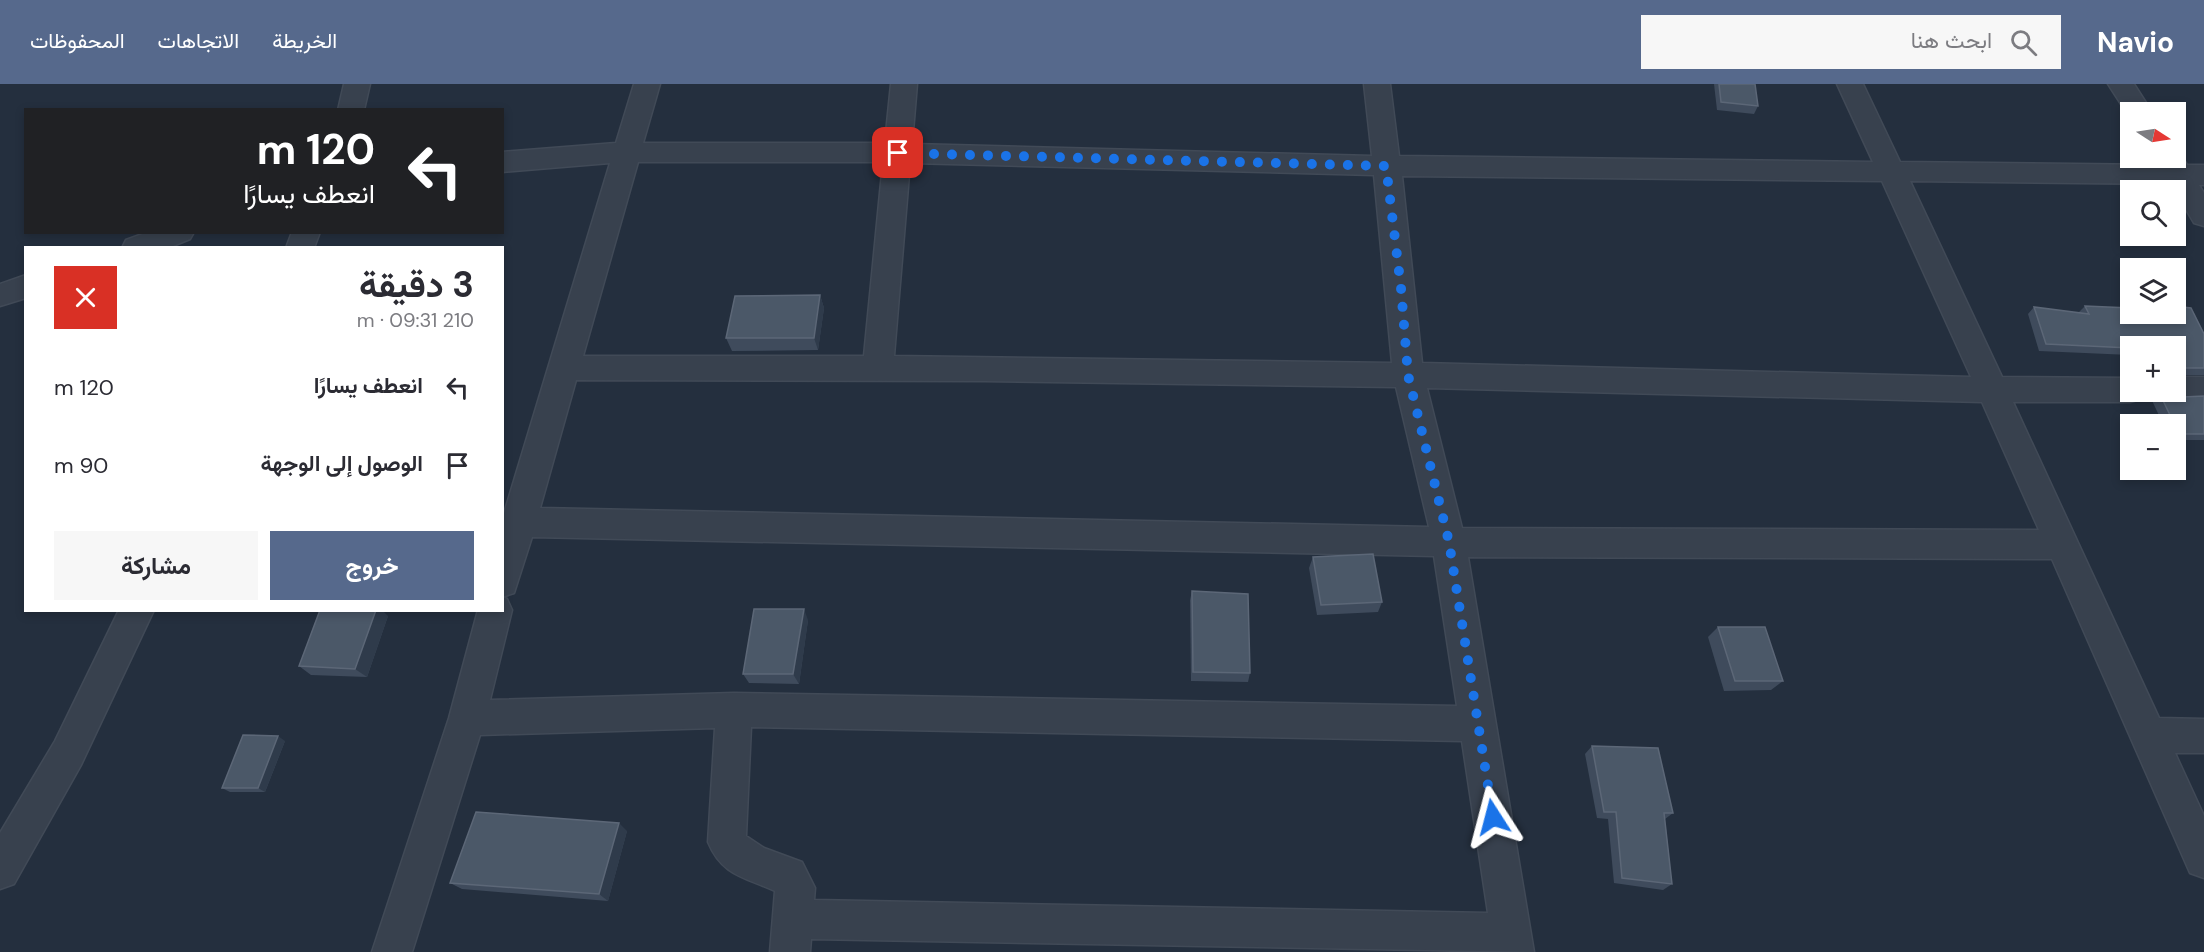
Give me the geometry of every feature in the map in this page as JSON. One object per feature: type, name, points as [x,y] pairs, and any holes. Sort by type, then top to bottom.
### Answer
[{"type":"street","points":[[351,108],[357,84]]},
{"type":"street","points":[[504,574],[647,84]]},
{"type":"street","points":[[878,367],[904,84]]},
{"type":"street","points":[[734,710],[727,842],[736,853],[754,864],[788,876],[795,888],[791,936],[1513,942],[1449,542],[1408,375],[1401,288],[1377,84]]},
{"type":"street","points":[[1850,84],[1993,391],[2204,859]]},
{"type":"street","points":[[2121,84],[2133,102]]},
{"type":"street","points":[[504,162],[628,152],[898,153],[1386,166],[1890,172],[2184,169],[2204,216]]},
{"type":"street","points":[[142,246],[174,234]]},
{"type":"street","points":[[0,295],[24,287]]},
{"type":"street","points":[[564,368],[878,367],[1408,375],[1993,391],[2120,390]]},
{"type":"street","points":[[2186,389],[2204,389]]},
{"type":"street","points":[[518,522],[1449,542],[2063,545]]},
{"type":"street","points":[[0,870],[68,753],[136,612]]},
{"type":"street","points":[[392,952],[467,718],[494,612]]},
{"type":"street","points":[[467,718],[734,710],[1478,724]]},
{"type":"street","points":[[2150,735],[2204,736]]},
{"type":"building","points":[[1719,84],[1755,84],[1758,106],[1721,102]]},
{"type":"building","points":[[820,295],[814,338],[726,338],[735,296]]},
{"type":"building","points":[[2085,306],[2120,308],[2120,324],[2186,324],[2186,307],[2191,308],[2204,334],[2204,368],[2186,368],[2186,336],[2120,336],[2120,348],[2046,344],[2034,307],[2089,314]]},
{"type":"building","points":[[2204,396],[2204,434],[2186,434],[2186,414],[2169,414],[2164,402],[2186,402],[2186,397]]},
{"type":"building","points":[[1373,554],[1382,602],[1321,605],[1313,557]]},
{"type":"building","points":[[1192,591],[1248,594],[1250,673],[1193,672]]},
{"type":"building","points":[[754,609],[804,609],[793,674],[743,674]]},
{"type":"building","points":[[319,612],[375,612],[355,669],[299,666]]},
{"type":"building","points":[[1718,627],[1765,627],[1783,681],[1735,681]]},
{"type":"building","points":[[243,735],[278,736],[258,788],[222,788]]},
{"type":"building","points":[[1592,746],[1658,748],[1673,813],[1664,813],[1672,884],[1622,878],[1616,812],[1604,812]]},
{"type":"building","points":[[476,812],[619,823],[599,894],[450,883]]},
{"type":"route","points":[[898,153],[1386,166],[1401,288],[1408,375],[1449,542],[1493,817]]}]
